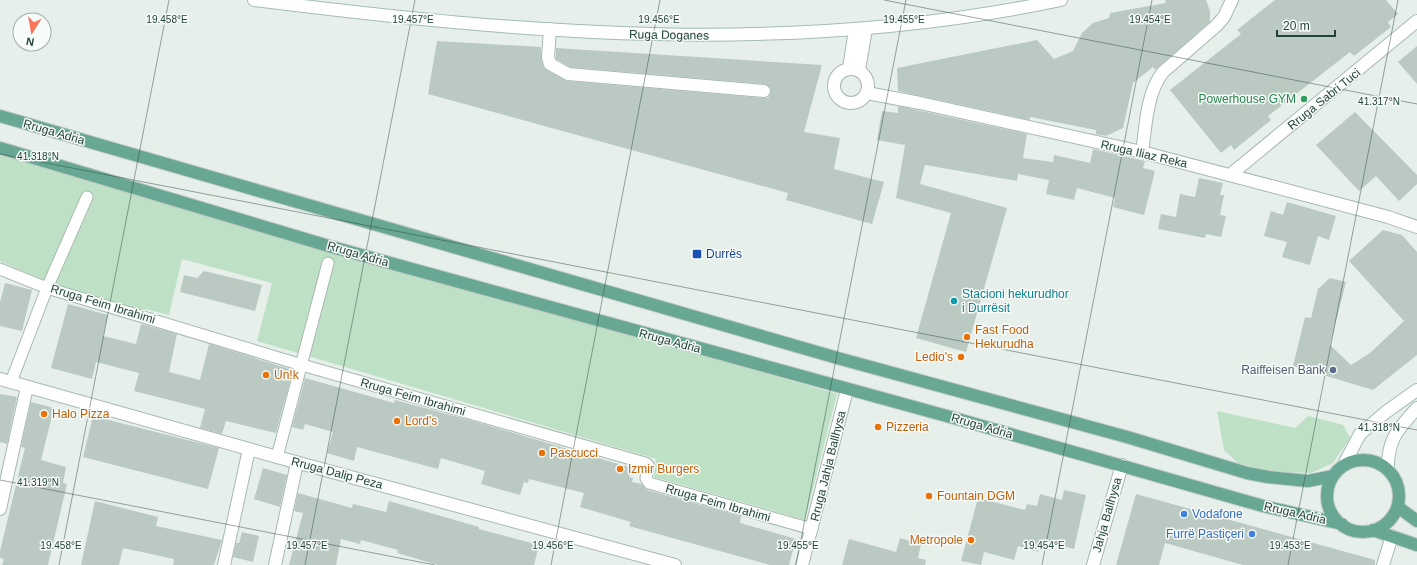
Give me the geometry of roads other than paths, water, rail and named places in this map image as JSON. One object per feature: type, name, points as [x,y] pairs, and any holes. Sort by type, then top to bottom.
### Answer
[{"type":"main road","name":"Rruga Adria","points":[[0,116],[841,359],[1127,437],[1247,473],[1268,477],[1308,481],[1333,476]]},
{"type":"main road","name":"Rruga Adria","points":[[0,148],[339,249],[1122,465],[1284,512],[1342,524]]},
{"type":"main road","points":[[1373,530],[1387,522],[1398,507],[1398,487],[1388,470],[1376,462],[1367,460],[1352,462],[1343,466],[1333,476],[1328,490],[1328,500],[1333,514],[1342,524],[1356,530],[1373,530],[1417,545]]},
{"type":"main road","points":[[1398,507],[1417,521]]},
{"type":"street","name":"Ruga Doganes","points":[[254,0],[422,19],[622,34],[710,36],[791,34],[861,30],[972,16],[1061,0]]},
{"type":"street","points":[[1142,152],[1152,93],[1157,80],[1163,72],[1216,26],[1224,17],[1232,0]]},
{"type":"street","name":"Rruga Sabri Tuci","points":[[1230,175],[1417,21]]},
{"type":"street","points":[[550,29],[548,57],[550,64],[568,74],[764,91]]},
{"type":"street","points":[[854,69],[861,30]]},
{"type":"street","points":[[854,69],[868,80],[869,87],[863,99],[856,103],[849,103],[842,101],[837,96],[834,89],[834,82],[842,70],[854,69]]},
{"type":"street","name":"Rruga Iliaz Reka","points":[[867,93],[920,102],[1142,152],[1388,217],[1417,227]]},
{"type":"street","points":[[6,381],[86,196]]},
{"type":"street","points":[[278,457],[328,263]]},
{"type":"street","name":"Rruga Feim Ibrahimi","points":[[0,269],[47,288],[302,365],[645,463],[648,466],[646,478],[649,483],[812,529]]},
{"type":"street","name":"Rruga Dalip Peza","points":[[6,381],[297,463],[675,565]]},
{"type":"street","points":[[0,509],[27,386]]},
{"type":"street","name":"Rruga Jahja Ballhysa","points":[[802,565],[847,390]]},
{"type":"street","points":[[1343,466],[1360,434],[1386,412],[1417,390]]},
{"type":"street","points":[[1388,470],[1390,446],[1394,437],[1417,408]]},
{"type":"street","points":[[224,565],[249,449]]},
{"type":"street","points":[[275,565],[297,463]]},
{"type":"street","name":"Jahja Ballhysa","points":[[1093,565],[1122,465]]},
{"type":"street","points":[[1383,565],[1392,536]]},
{"type":"place","name":"Powerhouse GYM","points":[[1304,99]]},
{"type":"place","name":"Durrës","points":[[697,254]]},
{"type":"place","name":"Stacioni hekurudhor i Durrësit","points":[[954,301]]},
{"type":"place","name":"Fast Food Hekurudha","points":[[967,337]]},
{"type":"place","name":"Ledio's","points":[[961,357]]},
{"type":"place","name":"Raiffeisen Bank","points":[[1333,370]]},
{"type":"place","name":"Un!k","points":[[266,375]]},
{"type":"place","name":"Halo Pizza","points":[[44,414]]},
{"type":"place","name":"Lord's","points":[[397,421]]},
{"type":"place","name":"Pizzeria","points":[[878,427]]},
{"type":"place","name":"Pascucci","points":[[542,453]]},
{"type":"place","name":"Izmir Burgers","points":[[620,469]]},
{"type":"place","name":"Fountain DGM","points":[[929,496]]},
{"type":"place","name":"Vodafone","points":[[1184,514]]},
{"type":"place","name":"Furrë Pastiçeri","points":[[1252,534]]},
{"type":"place","name":"Metropole","points":[[971,540]]}]
